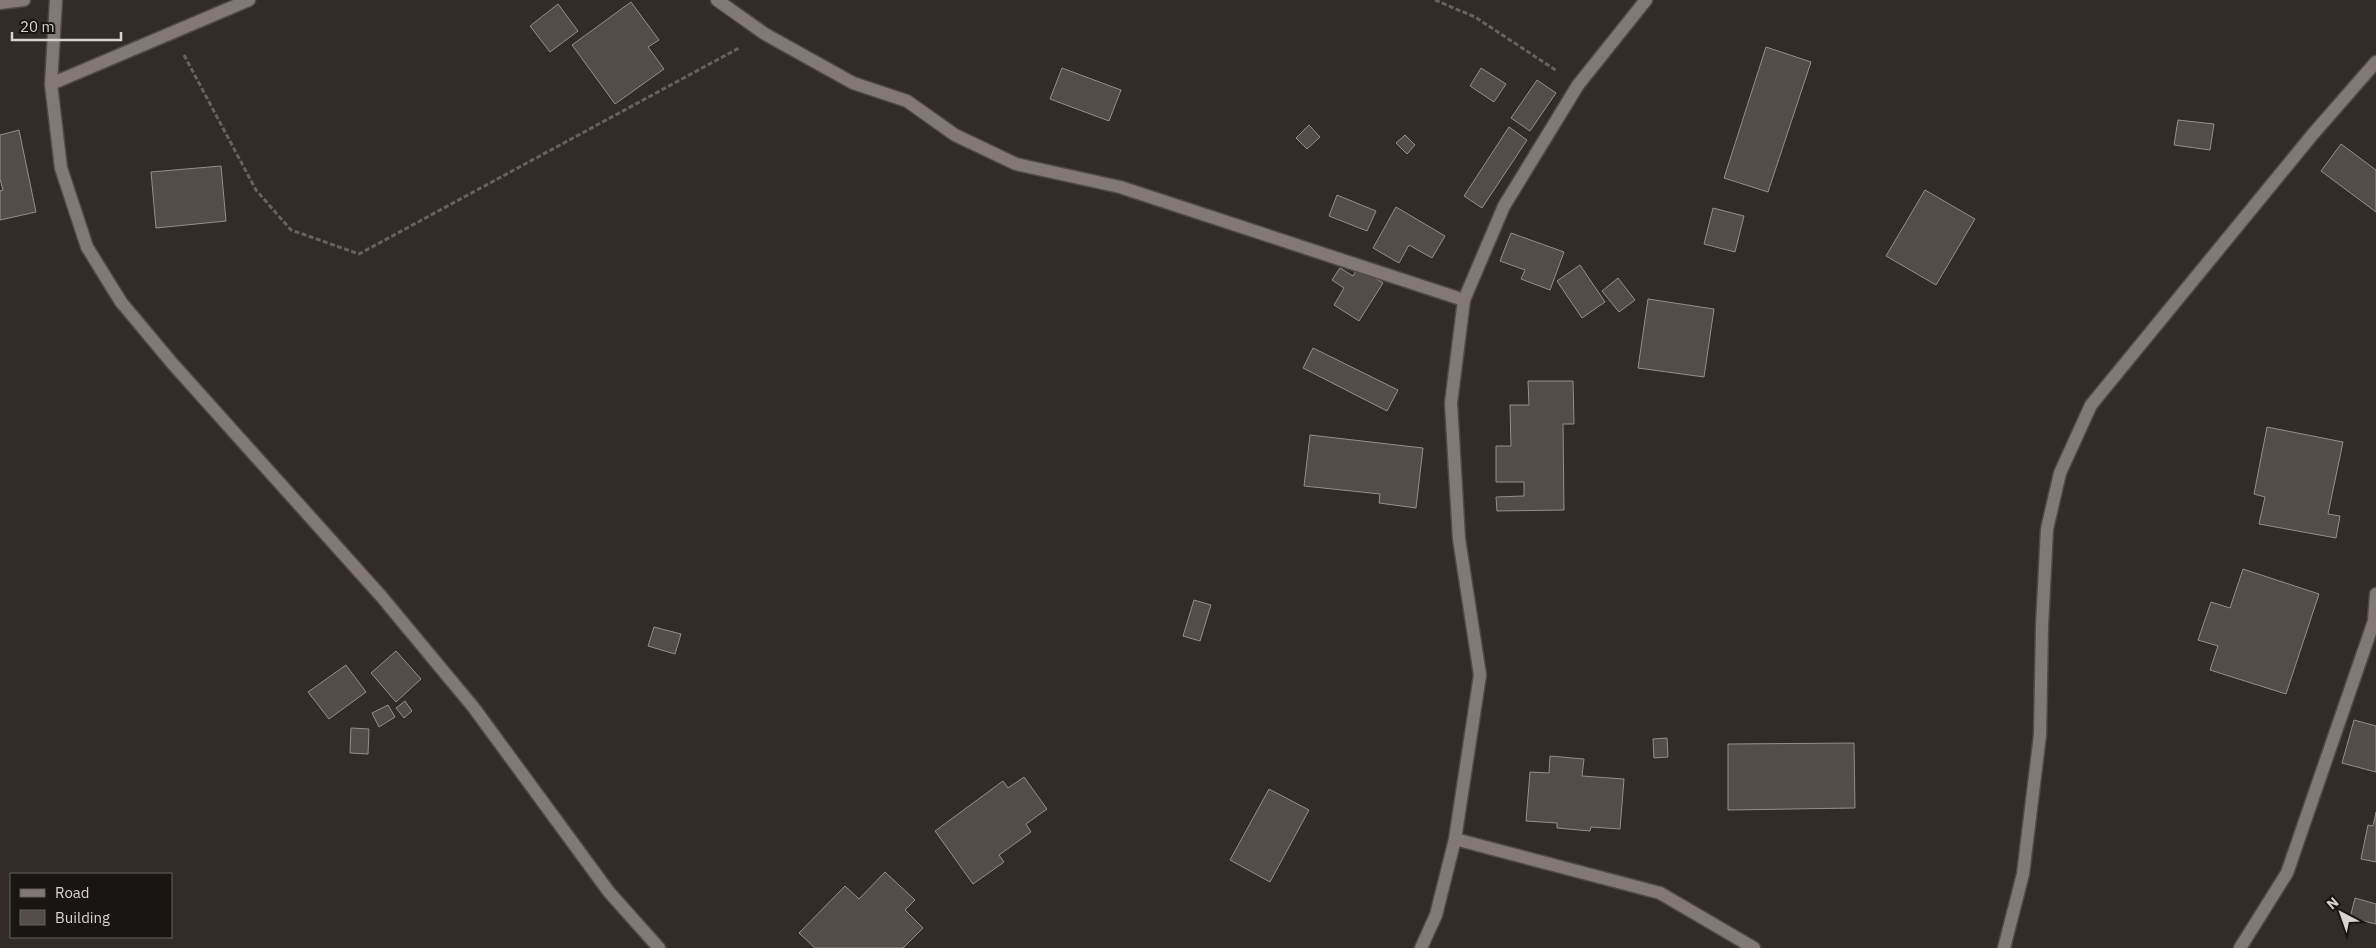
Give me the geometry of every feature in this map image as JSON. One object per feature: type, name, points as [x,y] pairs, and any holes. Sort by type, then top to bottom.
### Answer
[{"type":"street","points":[[0,3],[24,0]]},
{"type":"street","points":[[56,0],[51,84],[61,168],[87,247],[121,302],[172,363],[381,596],[474,708],[609,892],[659,948]]},
{"type":"street","points":[[51,84],[249,0]]},
{"type":"street","points":[[717,0],[765,34],[853,83],[907,101],[955,136],[1016,164],[1120,187],[1464,300]]},
{"type":"street","points":[[1421,948],[1436,915],[1455,839],[1480,675],[1459,539],[1451,403],[1464,300],[1504,206],[1578,85],[1646,0]]},
{"type":"street","points":[[2004,948],[2023,874],[2040,735],[2042,626],[2047,529],[2060,473],[2091,405],[2314,134],[2376,62]]},
{"type":"street","points":[[2240,948],[2287,873],[2375,621],[2376,594]]},
{"type":"street","points":[[1455,839],[1660,893],[1754,948]]},
{"type":"path","points":[[1434,0],[1475,17],[1578,85]]},
{"type":"path","points":[[172,32],[256,190],[291,230],[359,254],[765,34]]},
{"type":"building","points":[[631,2],[659,40],[648,47],[664,69],[615,104],[572,45]]},
{"type":"building","points":[[558,4],[578,31],[550,52],[530,26]]},
{"type":"building","points":[[1766,47],[1811,62],[1768,192],[1724,178]]},
{"type":"building","points":[[1062,68],[1121,90],[1109,121],[1050,99]]},
{"type":"building","points":[[1481,68],[1506,84],[1494,102],[1470,86]]},
{"type":"building","points":[[1537,80],[1556,93],[1530,131],[1511,118]]},
{"type":"building","points":[[2178,120],[2214,124],[2210,150],[2174,145]]},
{"type":"building","points":[[1309,125],[1320,137],[1307,149],[1296,138]]},
{"type":"building","points":[[1509,127],[1527,140],[1482,208],[1464,196]]},
{"type":"building","points":[[19,130],[36,212],[0,220],[0,191],[3,190],[0,179],[0,135]]},
{"type":"building","points":[[1405,135],[1415,145],[1407,154],[1396,143]]},
{"type":"building","points":[[2341,144],[2376,170],[2376,212],[2321,171]]},
{"type":"building","points":[[221,166],[226,221],[156,228],[151,172]]},
{"type":"building","points":[[1925,190],[1975,219],[1936,285],[1886,256]]},
{"type":"building","points":[[1337,195],[1376,211],[1367,231],[1329,216]]},
{"type":"building","points":[[1396,207],[1445,236],[1432,258],[1409,245],[1399,263],[1373,248]]},
{"type":"building","points":[[1713,208],[1744,216],[1735,252],[1704,244]]},
{"type":"building","points":[[1511,233],[1564,252],[1550,290],[1521,279],[1525,270],[1500,261]]},
{"type":"building","points":[[1580,265],[1605,302],[1582,318],[1557,281]]},
{"type":"building","points":[[1358,267],[1383,283],[1359,321],[1334,305],[1344,288],[1332,280],[1340,268],[1353,276]]},
{"type":"building","points":[[1618,278],[1635,300],[1619,312],[1602,291]]},
{"type":"building","points":[[1648,299],[1714,309],[1704,377],[1638,368]]},
{"type":"building","points":[[1313,348],[1398,390],[1387,411],[1303,368]]},
{"type":"building","points":[[1528,381],[1573,381],[1574,424],[1563,424],[1564,510],[1497,511],[1496,497],[1524,496],[1524,482],[1496,482],[1496,446],[1511,446],[1510,405],[1529,405]]},
{"type":"building","points":[[2267,427],[2343,442],[2328,514],[2340,516],[2336,538],[2259,524],[2265,497],[2254,494]]},
{"type":"building","points":[[1310,435],[1423,448],[1416,508],[1379,503],[1380,494],[1304,486]]},
{"type":"building","points":[[2243,569],[2319,594],[2286,694],[2210,670],[2218,646],[2198,640],[2211,602],[2230,608]]},
{"type":"building","points":[[1194,600],[1211,605],[1200,641],[1183,636]]},
{"type":"building","points":[[654,627],[681,634],[675,654],[648,646]]},
{"type":"building","points":[[396,651],[421,679],[396,702],[371,673]]},
{"type":"building","points":[[346,665],[366,692],[329,719],[308,692]]},
{"type":"building","points":[[405,701],[412,711],[404,718],[396,708]]},
{"type":"building","points":[[388,705],[395,717],[379,727],[372,713]]},
{"type":"building","points":[[2354,720],[2376,726],[2376,772],[2342,763]]},
{"type":"building","points":[[351,728],[369,729],[368,754],[350,753]]},
{"type":"building","points":[[1667,738],[1668,757],[1654,758],[1653,739]]},
{"type":"building","points":[[1854,743],[1855,808],[1728,810],[1728,744]]},
{"type":"building","points":[[1550,756],[1584,759],[1582,776],[1624,779],[1620,829],[1591,827],[1590,831],[1557,828],[1557,823],[1526,821],[1530,772],[1549,773]]},
{"type":"building","points":[[1024,777],[1047,809],[1026,824],[1031,832],[999,855],[1004,862],[973,884],[935,831],[1003,781],[1008,788]]},
{"type":"building","points":[[1269,789],[1309,810],[1270,882],[1230,860]]},
{"type":"building","points":[[2376,812],[2376,862],[2361,859],[2368,825],[2373,826]]},
{"type":"building","points":[[885,872],[915,900],[905,910],[923,928],[903,948],[815,948],[799,933],[845,886],[859,899]]},
{"type":"building","points":[[2355,898],[2376,904],[2376,924],[2350,918]]}]
